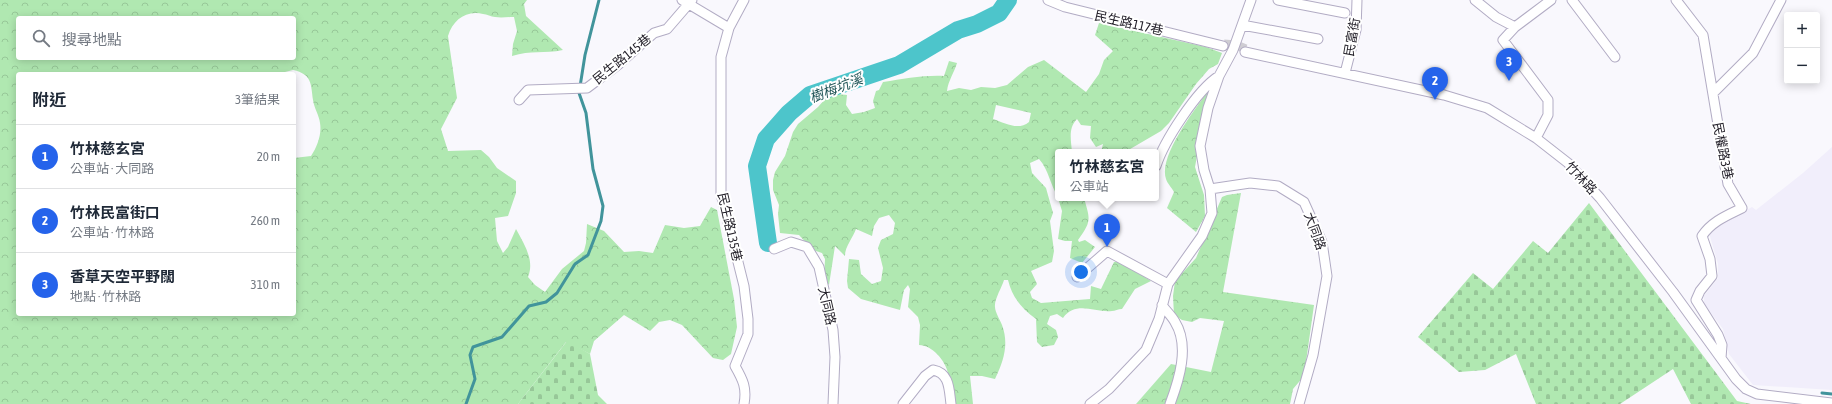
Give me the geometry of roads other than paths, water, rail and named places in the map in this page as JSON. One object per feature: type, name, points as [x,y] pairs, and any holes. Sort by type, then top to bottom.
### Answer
[{"type":"street","name":"民生路135巷","points":[[744,0],[729,28],[721,57],[720,194],[744,286],[748,319],[748,334],[735,366],[745,382],[746,394],[744,404]]},
{"type":"street","name":"民生路117巷","points":[[1048,0],[1072,9],[1224,45]]},
{"type":"street","points":[[1090,404],[1109,389],[1146,350],[1159,319],[1168,284],[1202,236],[1212,213],[1210,189],[1204,170],[1200,146],[1208,108],[1220,76],[1233,50],[1251,0]]},
{"type":"street","points":[[1278,0],[1344,13]]},
{"type":"street","name":"民富街","points":[[1345,73],[1356,30],[1357,0]]},
{"type":"street","points":[[1475,0],[1496,17],[1515,27]]},
{"type":"street","points":[[1536,138],[1548,115],[1548,100],[1503,40],[1515,27],[1551,0]]},
{"type":"street","points":[[1572,0],[1615,57]]},
{"type":"street","points":[[1676,0],[1703,35],[1713,94]]},
{"type":"street","points":[[1713,94],[1753,53],[1781,0]]},
{"type":"street","points":[[688,2],[729,28]]},
{"type":"street","name":"民生路145巷","points":[[519,100],[528,90],[587,88],[620,64],[654,33],[666,29],[688,2]]},
{"type":"street","points":[[1242,25],[1318,39]]},
{"type":"street","name":"竹林路","points":[[1246,50],[1444,95],[1487,108],[1536,138],[1568,164],[1600,198],[1673,292],[1736,379],[1746,389],[1757,394],[1832,403]]},
{"type":"street","points":[[1159,160],[1182,118],[1200,93],[1212,80],[1220,76]]},
{"type":"street","name":"民權路3巷","points":[[1713,94],[1728,184],[1742,208],[1714,223],[1707,228],[1702,236],[1710,259],[1712,276],[1700,291],[1696,300],[1718,334],[1722,344],[1721,358]]},
{"type":"street","name":"大同路","points":[[1210,189],[1250,183],[1278,186],[1304,202],[1322,242],[1328,276],[1313,355],[1299,404]]},
{"type":"street","name":"大同路","points":[[774,249],[791,242],[807,247],[818,267],[833,330],[835,357],[833,404]]},
{"type":"street","points":[[1077,277],[1107,250],[1168,284]]},
{"type":"street","points":[[1162,305],[1176,322],[1181,335],[1182,360],[1175,391],[1170,404]]},
{"type":"street","points":[[903,404],[925,376],[933,370],[941,371],[946,378],[951,404]]},
{"type":"waterway","points":[[466,404],[475,379],[470,355],[473,347],[502,337],[529,306],[546,302],[557,293],[575,264],[588,255],[601,221],[603,206],[593,169],[586,113],[579,93],[585,55],[599,0]]},
{"type":"waterway","name":"樹梅坑溪","points":[[768,243],[757,166],[766,139],[789,113],[810,95],[899,65],[958,30],[977,24],[999,13],[1008,0]]},
{"type":"waterway","points":[[1822,393],[1832,394]]},
{"type":"tunnel","points":[[1224,44],[1236,45],[1246,49]]},
{"type":"place","name":"香草天空平野闊","points":[[1509,81]]},
{"type":"place","name":"竹林民富街口","points":[[1435,100]]},
{"type":"place","name":"竹林慈玄宮","points":[[1107,247]]}]
